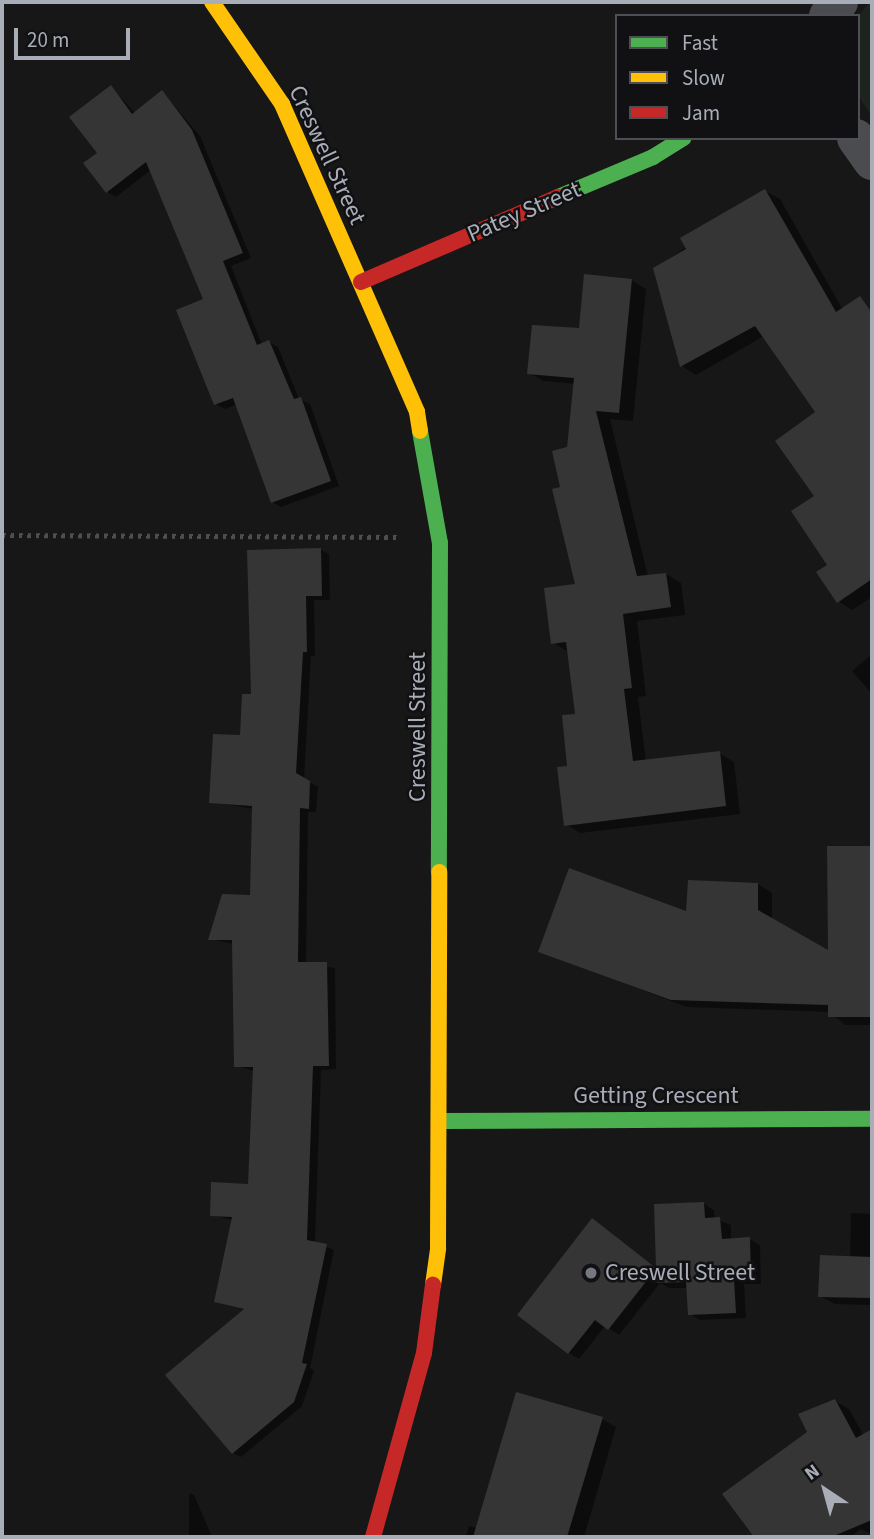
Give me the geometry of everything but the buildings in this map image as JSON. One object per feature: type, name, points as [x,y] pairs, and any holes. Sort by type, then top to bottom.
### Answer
[{"type":"street","name":"Creswell Street","points":[[212,2],[282,104],[417,412],[439,538],[441,1121],[432,1311],[373,1537]]},
{"type":"street","name":"Patey Street","points":[[361,282],[653,157],[681,140]]},
{"type":"street","points":[[857,140],[872,161]]},
{"type":"street","name":"Getting Crescent","points":[[441,1121],[872,1119]]},
{"type":"path","points":[[2,534],[439,538]]},
{"type":"shaded area","points":[[872,2],[872,117],[860,98],[860,14]]},
{"type":"traffic: fast","points":[[558,197],[653,157],[681,140]]},
{"type":"traffic: fast","points":[[420,431],[440,543],[439,872]]},
{"type":"traffic: fast","points":[[441,1121],[872,1119]]},
{"type":"traffic: slow","points":[[212,2],[282,104],[417,412],[420,431]]},
{"type":"traffic: slow","points":[[433,1285],[438,1248],[439,872]]},
{"type":"traffic: jam","points":[[361,282],[558,197]]},
{"type":"traffic: jam","points":[[373,1537],[424,1353],[433,1285]]},
{"type":"place","name":"Creswell Street","points":[[591,1273]]}]
